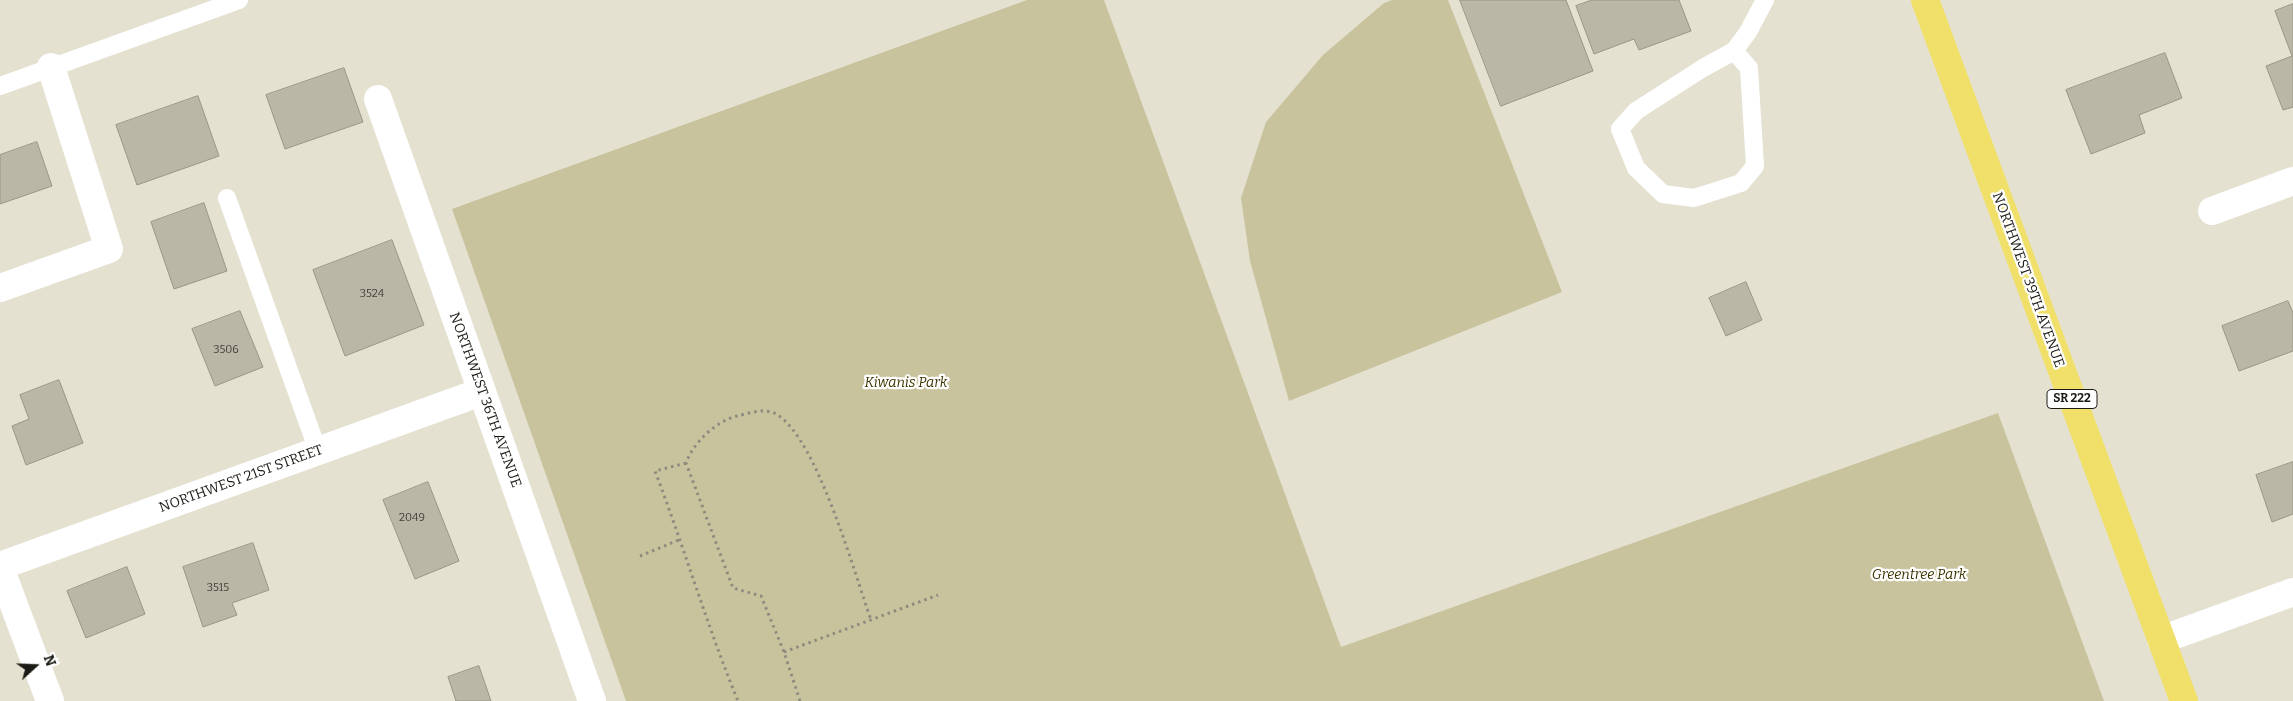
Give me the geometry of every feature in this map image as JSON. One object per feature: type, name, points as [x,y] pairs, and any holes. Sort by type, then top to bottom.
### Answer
[{"type":"main road","name":"NORTHWEST 39TH AVENUE","points":[[1925,0],[2184,701]]},
{"type":"street","points":[[0,288],[109,249],[51,67]]},
{"type":"street","name":"NORTHWEST 36TH AVENUE","points":[[378,99],[592,701]]},
{"type":"street","points":[[2212,211],[2293,181]]},
{"type":"street","name":"NORTHWEST 21ST STREET","points":[[0,567],[481,392]]},
{"type":"street","points":[[0,567],[50,701]]},
{"type":"street","points":[[2161,640],[2293,592]]},
{"type":"lane","points":[[0,86],[239,0]]},
{"type":"lane","points":[[1734,51],[1749,68],[1756,166],[1741,183],[1694,198],[1663,194],[1636,168],[1620,129],[1636,111],[1703,68],[1734,51],[1748,32],[1765,0]]},
{"type":"lane","points":[[227,198],[318,451]]},
{"type":"path","points":[[800,701],[784,652],[761,596],[733,588],[686,463],[689,455],[708,433],[732,417],[758,410],[776,413],[795,430],[812,460],[871,620]]},
{"type":"path","points":[[686,463],[655,470],[682,539],[721,660],[738,701]]},
{"type":"path","points":[[640,556],[682,539]]},
{"type":"path","points":[[784,652],[938,595]]},
{"type":"green space","name":"Kiwanis Park","points":[[1027,0],[1104,0],[1341,647],[1998,413],[2104,701],[626,701],[452,209]]},
{"type":"green space","points":[[1392,0],[1448,0],[1562,292],[1289,401],[1250,261],[1241,198],[1266,122],[1323,55],[1384,3]]},
{"type":"building","points":[[1460,0],[1566,0],[1593,71],[1501,106]]},
{"type":"building","points":[[1592,0],[1679,0],[1691,31],[1639,50],[1634,39],[1594,54],[1576,6]]},
{"type":"building","points":[[2293,4],[2293,107],[2283,110],[2266,66],[2292,56],[2275,11]]},
{"type":"building","points":[[2165,53],[2182,98],[2139,115],[2145,133],[2091,154],[2066,90]]},
{"type":"building","points":[[344,68],[363,122],[285,149],[266,95]]},
{"type":"building","points":[[198,96],[219,156],[137,185],[116,125]]},
{"type":"building","points":[[37,142],[52,186],[0,204],[0,155]]},
{"type":"building","points":[[204,203],[227,271],[174,289],[151,222]]},
{"type":"building","points":[[392,240],[424,325],[345,356],[313,270]]},
{"type":"building","points":[[1746,282],[1762,320],[1726,336],[1709,298]]},
{"type":"building","points":[[2288,301],[2293,313],[2293,351],[2239,371],[2222,326]]},
{"type":"building","points":[[240,311],[263,367],[215,386],[192,329]]},
{"type":"building","points":[[59,380],[83,443],[26,465],[12,426],[29,419],[20,395]]},
{"type":"building","points":[[2293,462],[2293,514],[2272,522],[2256,475]]},
{"type":"building","points":[[428,482],[459,561],[415,579],[383,500]]},
{"type":"building","points":[[253,543],[269,590],[232,603],[237,615],[203,627],[183,567]]},
{"type":"building","points":[[127,567],[145,614],[86,638],[67,591]]},
{"type":"building","points":[[479,666],[491,701],[456,701],[448,677]]},
{"type":"park label","name":"Greentree Park","points":[[1919,575]]}]
